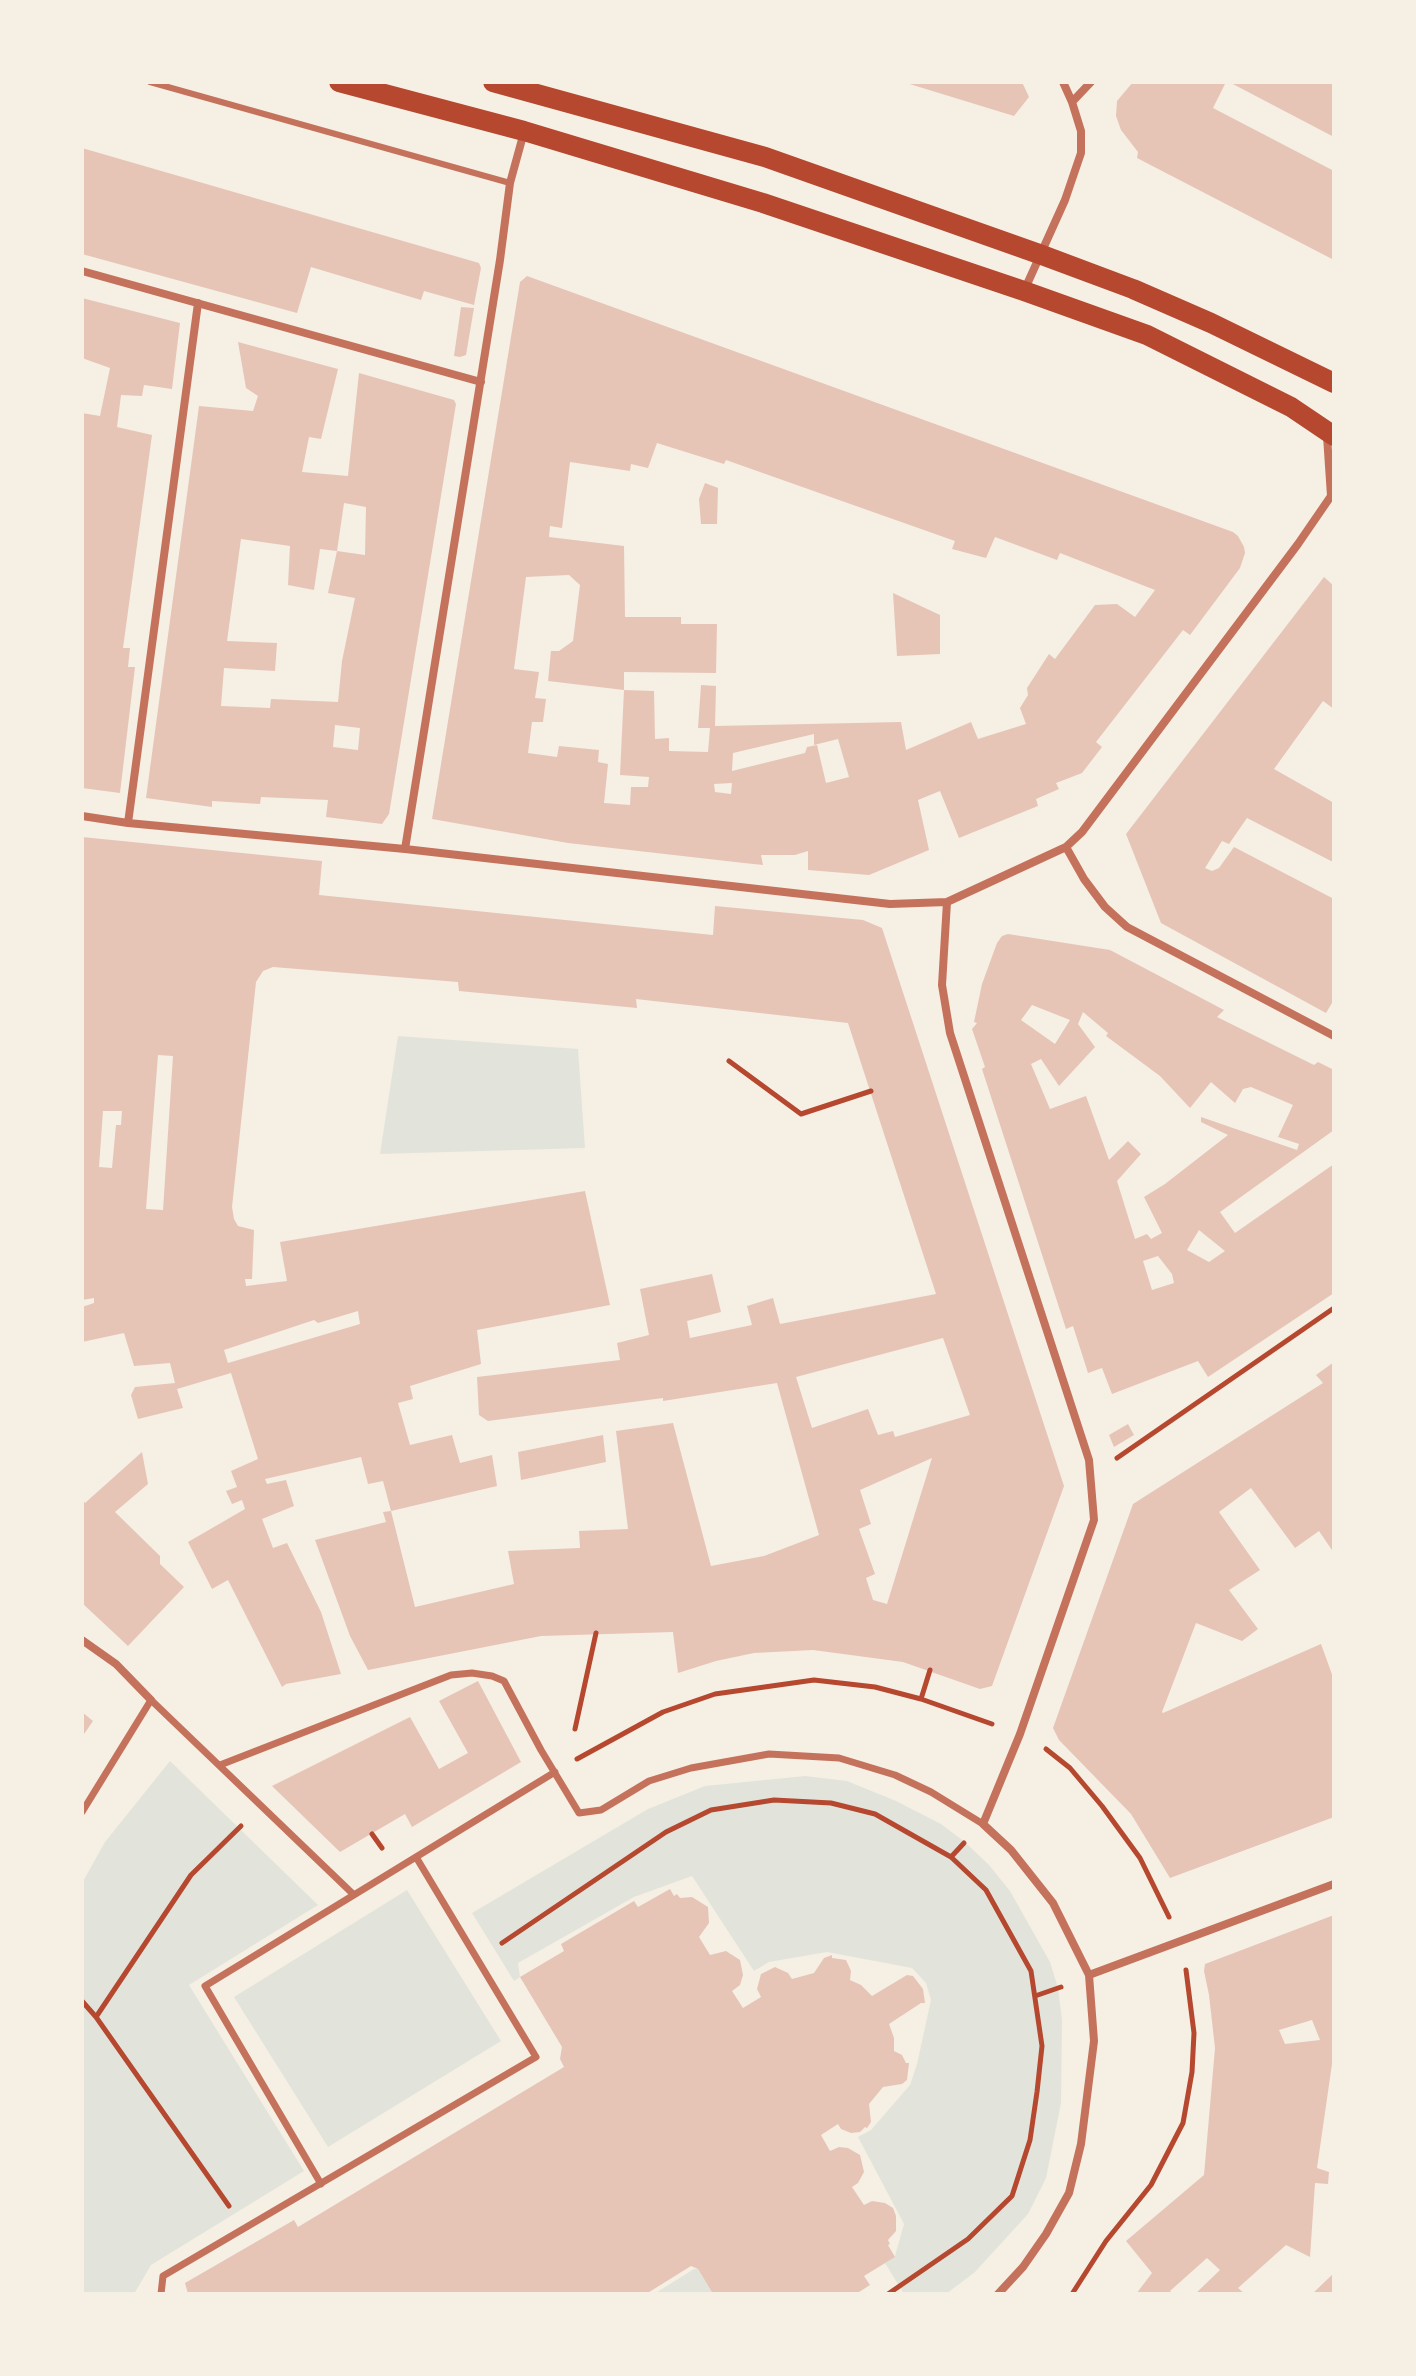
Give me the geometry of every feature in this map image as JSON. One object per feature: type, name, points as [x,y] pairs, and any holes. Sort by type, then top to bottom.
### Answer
[{"type":"main road","points":[[339,82],[524,131],[763,203],[1024,291],[1147,335],[1291,407],[1330,434]]},
{"type":"main road","points":[[493,82],[765,157],[1042,255],[1133,289],[1211,323],[1334,383]]},
{"type":"street","points":[[1024,291],[1065,200],[1081,153],[1081,131],[1063,82]]},
{"type":"street","points":[[1072,102],[1091,82]]},
{"type":"street","points":[[405,849],[510,183],[524,131]]},
{"type":"street","points":[[82,271],[481,382]]},
{"type":"street","points":[[128,823],[198,303]]},
{"type":"street","points":[[82,816],[890,904],[947,902],[1066,847],[1082,832],[1332,495],[1330,434]]},
{"type":"street","points":[[1066,847],[1105,907],[1127,927],[1334,1036]]},
{"type":"street","points":[[947,902],[942,985],[950,1033],[1089,1460],[1094,1520],[1020,1734],[983,1824]]},
{"type":"street","points":[[82,1640],[116,1664],[353,1894]]},
{"type":"street","points":[[220,1765],[451,1675],[472,1673],[504,1681],[579,1813],[601,1810],[649,1781],[691,1768],[769,1754],[839,1758],[895,1775],[931,1792],[983,1824],[1011,1850],[1053,1903],[1089,1975],[1094,2041],[1081,2144],[1069,2193],[1023,2267],[998,2294]]},
{"type":"street","points":[[82,1812],[151,1700]]},
{"type":"street","points":[[321,2184],[205,1986],[555,1772]]},
{"type":"street","points":[[161,2294],[163,2276],[536,2057],[416,1857]]},
{"type":"street","points":[[1089,1975],[1334,1884]]},
{"type":"lane","points":[[150,82],[510,183]]},
{"type":"path","points":[[729,1061],[801,1114],[871,1091]]},
{"type":"path","points":[[1117,1458],[1334,1308]]},
{"type":"path","points":[[575,1729],[596,1633]]},
{"type":"path","points":[[921,1699],[930,1670]]},
{"type":"path","points":[[555,1772],[663,1712],[715,1694],[814,1680],[875,1687],[921,1699],[1004,1729]]},
{"type":"path","points":[[1036,1741],[1070,1768],[1102,1806],[1140,1858],[1173,1925]]},
{"type":"path","points":[[477,1958],[666,1832],[711,1810],[774,1800],[831,1803],[875,1814],[951,1857],[986,1890],[1031,1971],[1042,2046],[1030,2140],[1012,2196],[968,2239],[888,2294]]},
{"type":"path","points":[[96,2017],[191,1875],[264,1808]]},
{"type":"path","points":[[372,1834],[381,1846]]},
{"type":"path","points":[[1072,2294],[1106,2241],[1151,2185],[1183,2123],[1192,2072],[1194,2033],[1184,1959]]},
{"type":"path","points":[[82,2001],[227,2204]]},
{"type":"shaded area","points":[[398,1036],[578,1049],[585,1148],[380,1154]]},
{"type":"shaded area","points":[[170,1761],[318,1905],[189,1985],[304,2171],[151,2265],[134,2294],[83,2294],[82,1883],[105,1842]]},
{"type":"shaded area","points":[[805,1776],[847,1781],[896,1801],[941,1824],[965,1842],[1010,1891],[1050,1962],[1058,1988],[1062,2020],[1061,2103],[1046,2178],[1028,2214],[975,2272],[946,2294],[904,2294],[885,2263],[895,2256],[904,2224],[858,2137],[871,2130],[910,2085],[917,2064],[931,2000],[926,1983],[912,1968],[827,1952],[769,1962],[754,1971],[692,1876],[634,1897],[518,1963],[520,1977],[514,1981],[472,1913],[648,1809],[705,1786]]},
{"type":"shaded area","points":[[407,1890],[501,2041],[328,2147],[234,1997]]},
{"type":"shaded area","points":[[698,2269],[713,2294],[654,2294]]},
{"type":"building","points":[[903,82],[1022,82],[1029,97],[1014,116]]},
{"type":"building","points":[[1133,82],[1226,82],[1213,108],[1334,171],[1334,260],[1137,158],[1138,152],[1121,130],[1116,116],[1117,101]]},
{"type":"building","points":[[1229,82],[1334,82],[1334,137]]},
{"type":"building","points":[[82,148],[479,263],[481,268],[474,305],[424,291],[421,300],[311,267],[297,313],[82,254]]},
{"type":"building","points":[[527,276],[1233,532],[1244,547],[1240,568],[1190,635],[1183,630],[1096,742],[1102,747],[1082,773],[1056,783],[1059,789],[1036,799],[1038,806],[959,838],[940,791],[918,800],[929,850],[869,875],[808,870],[808,851],[795,855],[761,855],[763,865],[568,843],[432,819],[520,282]],"holes":[[[657,443],[724,464],[726,460],[955,541],[952,549],[986,558],[995,537],[1057,560],[1060,553],[1155,590],[1135,617],[1117,604],[1095,605],[1055,659],[1049,654],[1027,688],[1028,695],[1020,708],[1026,724],[978,739],[971,722],[906,750],[901,722],[715,726],[716,686],[701,685],[698,728],[710,728],[708,752],[669,751],[669,738],[655,739],[654,691],[624,690],[624,672],[716,673],[717,624],[681,624],[681,617],[625,617],[624,546],[549,537],[550,526],[562,528],[570,462],[630,471],[631,464],[648,468]],[[569,575],[580,585],[573,641],[559,651],[551,651],[548,681],[624,690],[620,775],[649,777],[648,787],[631,787],[630,805],[604,803],[608,764],[598,762],[599,750],[559,746],[557,757],[528,753],[532,722],[543,722],[546,699],[535,698],[539,672],[514,669],[526,577]],[[814,734],[814,745],[838,739],[849,777],[826,783],[817,745],[807,747],[805,753],[732,771],[733,753]],[[732,783],[731,794],[715,792],[714,784]]]},
{"type":"building","points":[[82,298],[180,323],[172,389],[144,385],[142,396],[121,395],[117,427],[152,435],[123,648],[130,648],[128,667],[135,667],[120,793],[82,788],[82,413],[100,416],[110,368],[82,358]]},
{"type":"building","points":[[461,307],[474,308],[466,355],[460,357],[454,356]]},
{"type":"building","points":[[238,342],[338,369],[321,439],[309,437],[302,472],[348,476],[359,373],[454,400],[456,404],[389,814],[382,824],[326,817],[328,800],[261,797],[260,804],[212,801],[212,807],[146,798],[199,406],[253,411],[258,396],[246,388]],"holes":[[[344,503],[366,507],[365,555],[337,551]],[[241,539],[290,546],[288,585],[314,590],[320,549],[337,551],[328,593],[355,598],[342,661],[338,702],[271,699],[270,708],[221,706],[224,668],[275,671],[277,643],[227,641]],[[335,725],[360,728],[358,750],[333,747]]]},
{"type":"building","points":[[705,483],[718,488],[717,524],[701,524],[699,499]]},
{"type":"building","points":[[1324,577],[1334,586],[1334,709],[1323,701],[1274,769],[1334,803],[1334,860],[1247,818],[1229,844],[1222,841],[1205,868],[1212,871],[1219,868],[1234,847],[1334,899],[1334,1004],[1326,1013],[1161,923],[1126,834]]},
{"type":"building","points":[[893,593],[940,615],[940,654],[897,656]]},
{"type":"building","points":[[82,837],[322,861],[319,895],[713,935],[715,906],[863,920],[882,928],[1064,1486],[992,1686],[980,1689],[903,1662],[813,1650],[754,1653],[678,1673],[673,1632],[541,1636],[368,1670],[350,1636],[315,1540],[386,1522],[383,1512],[391,1511],[383,1481],[368,1484],[361,1457],[265,1479],[267,1484],[286,1480],[294,1506],[262,1519],[273,1548],[287,1543],[321,1612],[341,1674],[282,1687],[228,1580],[212,1589],[188,1542],[245,1509],[242,1500],[232,1504],[226,1491],[237,1487],[231,1471],[258,1459],[231,1373],[177,1389],[183,1408],[138,1419],[131,1395],[135,1387],[175,1383],[170,1363],[134,1366],[124,1333],[82,1342],[82,1307],[94,1303],[94,1298],[82,1300]],"holes":[[[273,967],[458,982],[459,991],[637,1008],[636,999],[848,1023],[936,1294],[780,1324],[773,1298],[747,1306],[752,1325],[690,1338],[687,1321],[721,1312],[712,1274],[640,1289],[649,1335],[617,1343],[620,1360],[477,1377],[479,1415],[488,1421],[663,1398],[663,1401],[777,1383],[819,1535],[764,1556],[711,1566],[673,1423],[616,1431],[628,1529],[579,1531],[580,1548],[508,1551],[514,1584],[415,1607],[391,1511],[497,1486],[492,1455],[460,1463],[452,1435],[410,1445],[398,1403],[413,1399],[410,1386],[481,1364],[477,1330],[610,1305],[585,1191],[280,1242],[287,1281],[246,1286],[245,1279],[252,1279],[254,1230],[238,1226],[232,1207],[256,982],[263,971]],[[158,1055],[173,1056],[163,1210],[146,1209]],[[103,1111],[122,1111],[121,1125],[116,1125],[112,1168],[99,1167]],[[358,1311],[360,1324],[228,1363],[224,1350],[314,1320],[318,1323]],[[943,1338],[970,1415],[895,1437],[893,1431],[878,1435],[868,1409],[812,1428],[796,1377]],[[932,1458],[887,1604],[873,1600],[866,1578],[875,1574],[859,1529],[871,1524],[860,1490]]]},
{"type":"building","points":[[1008,934],[1110,950],[1224,1010],[1217,1017],[1314,1065],[1318,1062],[1334,1070],[1334,1130],[1220,1212],[1235,1233],[1334,1164],[1334,1293],[1208,1377],[1198,1361],[1112,1394],[1102,1368],[1088,1373],[1073,1326],[1066,1329],[982,1069],[985,1067],[972,1029],[977,1023],[974,1022],[982,984],[1002,936]],"holes":[[[1032,1005],[1070,1020],[1055,1044],[1021,1020]],[[1083,1012],[1108,1033],[1106,1036],[1160,1076],[1190,1108],[1211,1082],[1235,1103],[1243,1089],[1251,1087],[1293,1105],[1278,1137],[1299,1144],[1297,1150],[1201,1117],[1201,1122],[1228,1135],[1144,1197],[1162,1233],[1151,1239],[1147,1234],[1135,1239],[1117,1181],[1141,1154],[1128,1141],[1109,1160],[1086,1096],[1050,1109],[1031,1064],[1041,1059],[1059,1086],[1095,1047],[1078,1024]],[[1199,1230],[1225,1251],[1209,1262],[1187,1250]],[[1158,1256],[1172,1274],[1174,1283],[1152,1290],[1143,1261]]]},
{"type":"building","points":[[1334,1362],[1334,1553],[1319,1531],[1295,1548],[1251,1488],[1219,1512],[1260,1570],[1229,1590],[1258,1629],[1242,1641],[1196,1623],[1162,1712],[1321,1644],[1334,1680],[1334,1817],[1170,1878],[1131,1814],[1059,1740],[1053,1728],[1133,1504],[1323,1383],[1316,1375]]},
{"type":"building","points":[[1128,1424],[1134,1435],[1114,1447],[1109,1435]]},
{"type":"building","points":[[603,1435],[606,1462],[521,1480],[518,1452]]},
{"type":"building","points":[[142,1452],[148,1484],[115,1512],[160,1556],[160,1564],[184,1587],[128,1646],[82,1603],[82,1499],[85,1503]]},
{"type":"building","points":[[478,1681],[521,1762],[412,1827],[405,1814],[340,1852],[272,1786],[410,1717],[439,1769],[468,1753],[439,1701]]},
{"type":"building","points":[[82,1712],[93,1721],[82,1737]]},
{"type":"building","points":[[670,1889],[674,1896],[692,1897],[708,1907],[709,1923],[699,1937],[710,1955],[726,1951],[740,1960],[743,1975],[740,1985],[732,1991],[743,2008],[761,1997],[757,1989],[761,1974],[775,1967],[788,1973],[792,1979],[814,1973],[824,1958],[832,1955],[832,1958],[846,1960],[851,1971],[850,1980],[861,1985],[872,1996],[907,1975],[913,1976],[923,1989],[925,2003],[889,2024],[894,2051],[909,2063],[907,2080],[902,2084],[883,2087],[869,2104],[871,2122],[867,2128],[851,2133],[841,2129],[838,2124],[821,2135],[830,2151],[839,2147],[848,2148],[860,2155],[864,2172],[852,2187],[864,2205],[872,2201],[885,2203],[893,2208],[896,2216],[896,2231],[888,2240],[895,2257],[864,2276],[870,2285],[856,2294],[713,2294],[698,2269],[691,2266],[646,2294],[188,2294],[185,2283],[294,2220],[298,2227],[564,2067],[560,2059],[562,2047],[520,1977],[564,1951],[561,1944],[634,1901],[638,1907]]},
{"type":"building","points":[[1334,1915],[1334,2064],[1317,2168],[1329,2172],[1328,2184],[1315,2183],[1310,2257],[1286,2245],[1238,2288],[1245,2294],[1195,2294],[1220,2270],[1207,2258],[1170,2291],[1173,2294],[1136,2294],[1152,2273],[1126,2241],[1204,2175],[1215,2048],[1205,1964]],"holes":[[[1312,2020],[1320,2040],[1285,2044],[1279,2030]]]},
{"type":"building","points":[[1334,2273],[1334,2294],[1312,2294]]}]
